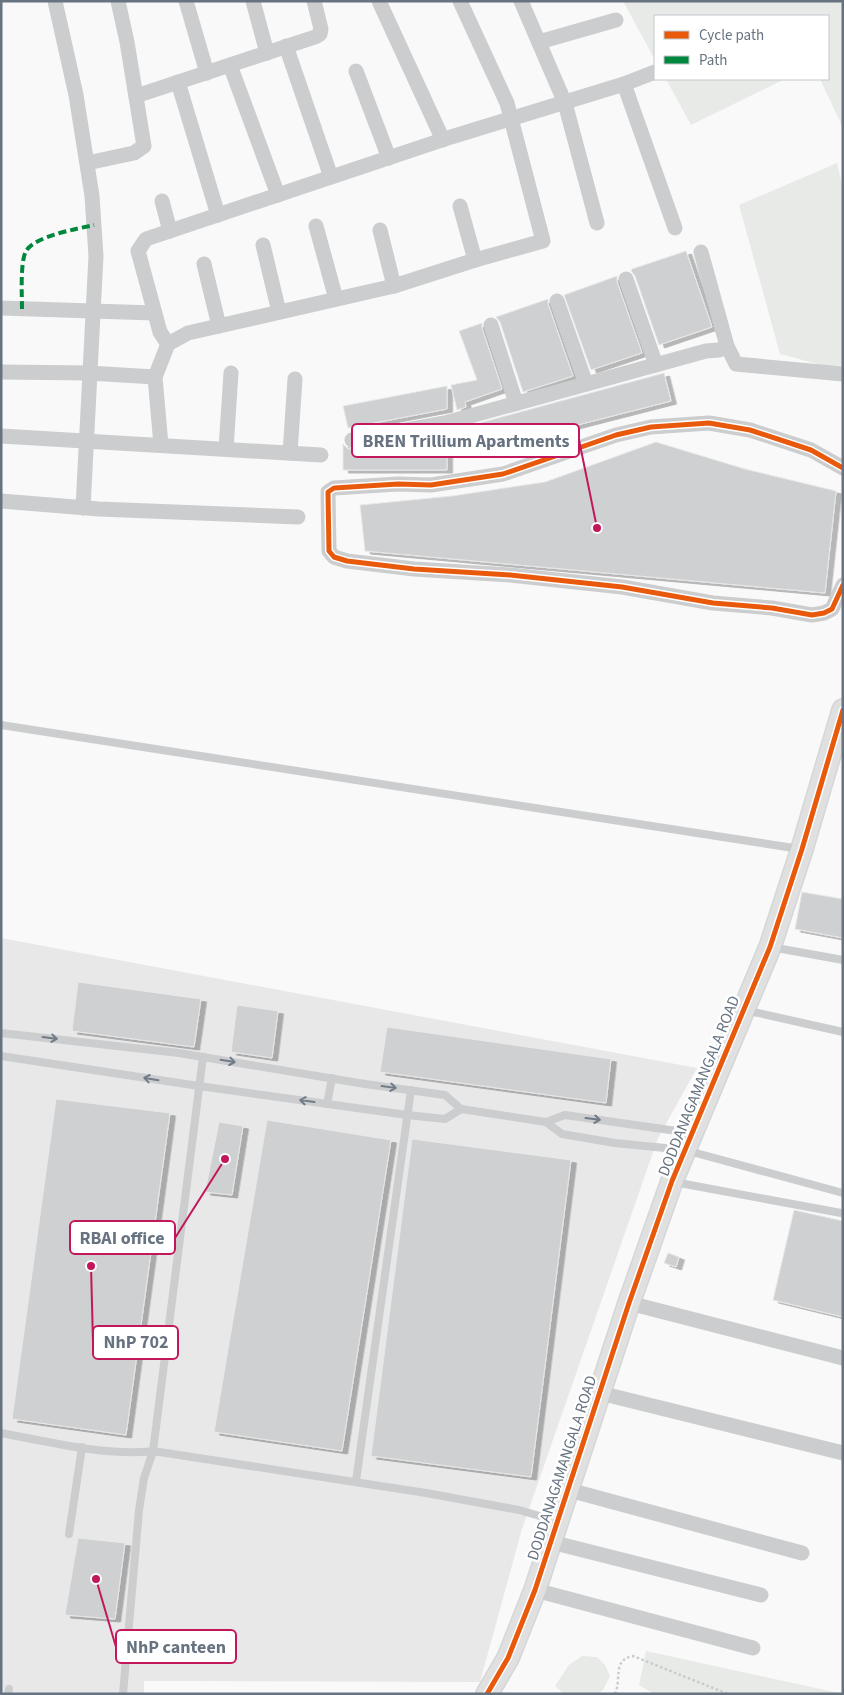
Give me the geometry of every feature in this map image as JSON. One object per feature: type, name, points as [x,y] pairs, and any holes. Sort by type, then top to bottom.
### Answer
[{"type":"street","points":[[55,1],[76,95],[87,163],[92,196],[96,256],[85,440],[83,508]]},
{"type":"street","points":[[87,163],[134,153],[144,146],[127,42],[118,1]]},
{"type":"street","points":[[186,1],[207,72]]},
{"type":"street","points":[[253,1],[267,53]]},
{"type":"street","points":[[136,96],[316,37],[322,29],[314,1]]},
{"type":"street","points":[[379,1],[443,140]]},
{"type":"street","points":[[161,445],[155,377],[168,344],[188,333],[394,286],[543,241],[508,104],[460,1]]},
{"type":"street","points":[[521,1],[565,103],[597,223]]},
{"type":"street","points":[[539,42],[616,20]]},
{"type":"street","points":[[286,46],[331,177]]},
{"type":"street","points":[[230,65],[278,195]]},
{"type":"street","points":[[356,70],[389,158]]},
{"type":"street","points":[[168,344],[160,332],[138,251],[146,239],[443,140],[624,84],[654,72]]},
{"type":"street","points":[[178,82],[218,215]]},
{"type":"street","points":[[624,84],[675,228]]},
{"type":"street","points":[[162,201],[170,231]]},
{"type":"street","points":[[460,206],[475,260]]},
{"type":"street","points":[[316,226],[336,300]]},
{"type":"street","points":[[380,230],[394,286]]},
{"type":"street","points":[[263,245],[279,312]]},
{"type":"street","points":[[701,252],[727,346],[736,364],[843,374]]},
{"type":"street","points":[[204,264],[219,326]]},
{"type":"street","points":[[626,279],[656,365]]},
{"type":"street","points":[[557,301],[586,384]]},
{"type":"street","points":[[1,308],[154,313]]},
{"type":"street","points":[[490,325],[516,404]]},
{"type":"street","points":[[352,440],[446,423],[706,351],[720,350],[727,346]]},
{"type":"street","points":[[1,372],[89,373],[155,377]]},
{"type":"street","points":[[226,449],[231,373]]},
{"type":"street","points":[[290,453],[295,379]]},
{"type":"street","points":[[843,468],[811,450],[750,430],[709,423],[651,427],[616,435],[503,474],[431,485],[398,484],[334,488],[328,492],[329,551],[334,557],[347,561],[622,587],[713,603],[772,608],[812,615],[837,612],[843,585]]},
{"type":"street","points":[[1,436],[321,455]]},
{"type":"street","points":[[1,501],[83,508],[298,517]]},
{"type":"street","name":"DODDANAGAMANGALA ROAD","points":[[487,1694],[508,1658],[535,1590],[629,1303],[672,1181],[770,947],[802,849],[843,710]]},
{"type":"street","points":[[629,1303],[843,1358]]},
{"type":"street","points":[[600,1393],[843,1453]]},
{"type":"street","points":[[569,1490],[802,1553]]},
{"type":"street","points":[[550,1542],[761,1595]]},
{"type":"street","points":[[535,1590],[753,1648]]},
{"type":"lane","points":[[1,725],[802,849]]},
{"type":"lane","points":[[770,947],[843,960]]},
{"type":"lane","points":[[744,1010],[843,1032]]},
{"type":"lane","points":[[1,1033],[203,1057],[445,1095],[461,1109],[546,1122],[562,1134],[615,1143],[689,1142]]},
{"type":"lane","points":[[1,1056],[407,1115],[445,1119],[461,1109]]},
{"type":"lane","points":[[123,1694],[139,1510],[144,1478],[153,1451],[203,1057]]},
{"type":"lane","points":[[327,1104],[332,1078]]},
{"type":"lane","points":[[356,1481],[411,1090]]},
{"type":"lane","points":[[546,1122],[565,1115],[689,1142],[843,1193]]},
{"type":"lane","points":[[672,1181],[841,1213]]},
{"type":"lane","points":[[1,1433],[82,1447],[127,1452],[153,1451],[356,1481],[519,1510],[558,1521]]},
{"type":"lane","points":[[69,1534],[82,1447]]},
{"type":"path","points":[[615,1694],[619,1680],[618,1670],[622,1661],[633,1656],[728,1694]]},
{"type":"shaded area","points":[[623,1],[843,1],[843,128],[820,80],[829,80],[829,15],[654,15],[654,58]]},
{"type":"shaded area","points":[[667,80],[783,80],[691,125]]},
{"type":"shaded area","points":[[837,163],[843,189],[843,365],[829,367],[780,354],[739,205]]},
{"type":"shaded area","points":[[1,938],[697,1068],[658,1138],[522,1529],[480,1682],[144,1681],[144,1694],[1,1694]]},
{"type":"shaded area","points":[[646,1651],[843,1694],[654,1694],[639,1685]]},
{"type":"shaded area","points":[[582,1656],[597,1657],[605,1665],[610,1676],[603,1690],[598,1694],[564,1694],[555,1686],[569,1665]]},
{"type":"building","points":[[686,251],[712,327],[659,345],[635,276],[631,271],[632,269]]},
{"type":"building","points":[[617,276],[617,282],[642,353],[591,370],[564,295]]},
{"type":"building","points":[[548,299],[548,304],[573,376],[523,392],[500,322],[496,317]]},
{"type":"building","points":[[482,323],[502,389],[465,402],[466,407],[457,410],[451,385],[477,380],[459,331]]},
{"type":"building","points":[[664,373],[671,401],[468,453],[461,428]]},
{"type":"building","points":[[447,386],[447,409],[348,428],[343,406]]},
{"type":"building","points":[[656,442],[745,469],[836,491],[825,593],[365,551],[360,505],[452,496],[545,482]]},
{"type":"building","points":[[343,444],[348,449],[353,449],[383,444],[447,444],[447,470],[343,470]]},
{"type":"building","points":[[802,892],[843,899],[843,938],[795,929]]},
{"type":"building","points":[[78,982],[201,999],[194,1047],[72,1031]]},
{"type":"building","points":[[237,1005],[278,1011],[272,1058],[231,1052]]},
{"type":"building","points":[[387,1027],[611,1059],[606,1103],[380,1072]]},
{"type":"building","points":[[56,1099],[170,1113],[126,1435],[12,1419]]},
{"type":"building","points":[[267,1120],[391,1140],[342,1451],[214,1432]]},
{"type":"building","points":[[219,1122],[243,1126],[232,1195],[205,1192]]},
{"type":"building","points":[[412,1139],[571,1160],[531,1477],[371,1456]]},
{"type":"building","points":[[794,1210],[843,1221],[843,1317],[773,1300]]},
{"type":"building","points":[[668,1253],[679,1257],[676,1267],[664,1263]]},
{"type":"building","points":[[78,1538],[125,1543],[115,1619],[65,1615]]},
{"type":"marked path","points":[[22,309],[22,271],[26,251],[38,241],[47,237],[94,225]]},
{"type":"cycle path","points":[[843,468],[811,450],[750,430],[709,423],[651,427],[616,435],[503,474],[431,485],[398,484],[334,488],[328,492],[329,551],[334,557],[347,561],[414,569],[510,575],[622,587],[713,603],[772,608],[812,615],[824,613],[832,609],[843,585]]},
{"type":"cycle path","points":[[487,1694],[508,1658],[535,1590],[629,1303],[672,1181],[770,947],[802,849],[843,710]]},
{"type":"place","name":"BREN Trillium Apartments","points":[[597,528]]},
{"type":"place","name":"RBAI office","points":[[225,1159]]},
{"type":"place","name":"NhP 702","points":[[91,1266]]},
{"type":"place","name":"NhP canteen","points":[[96,1579]]}]
